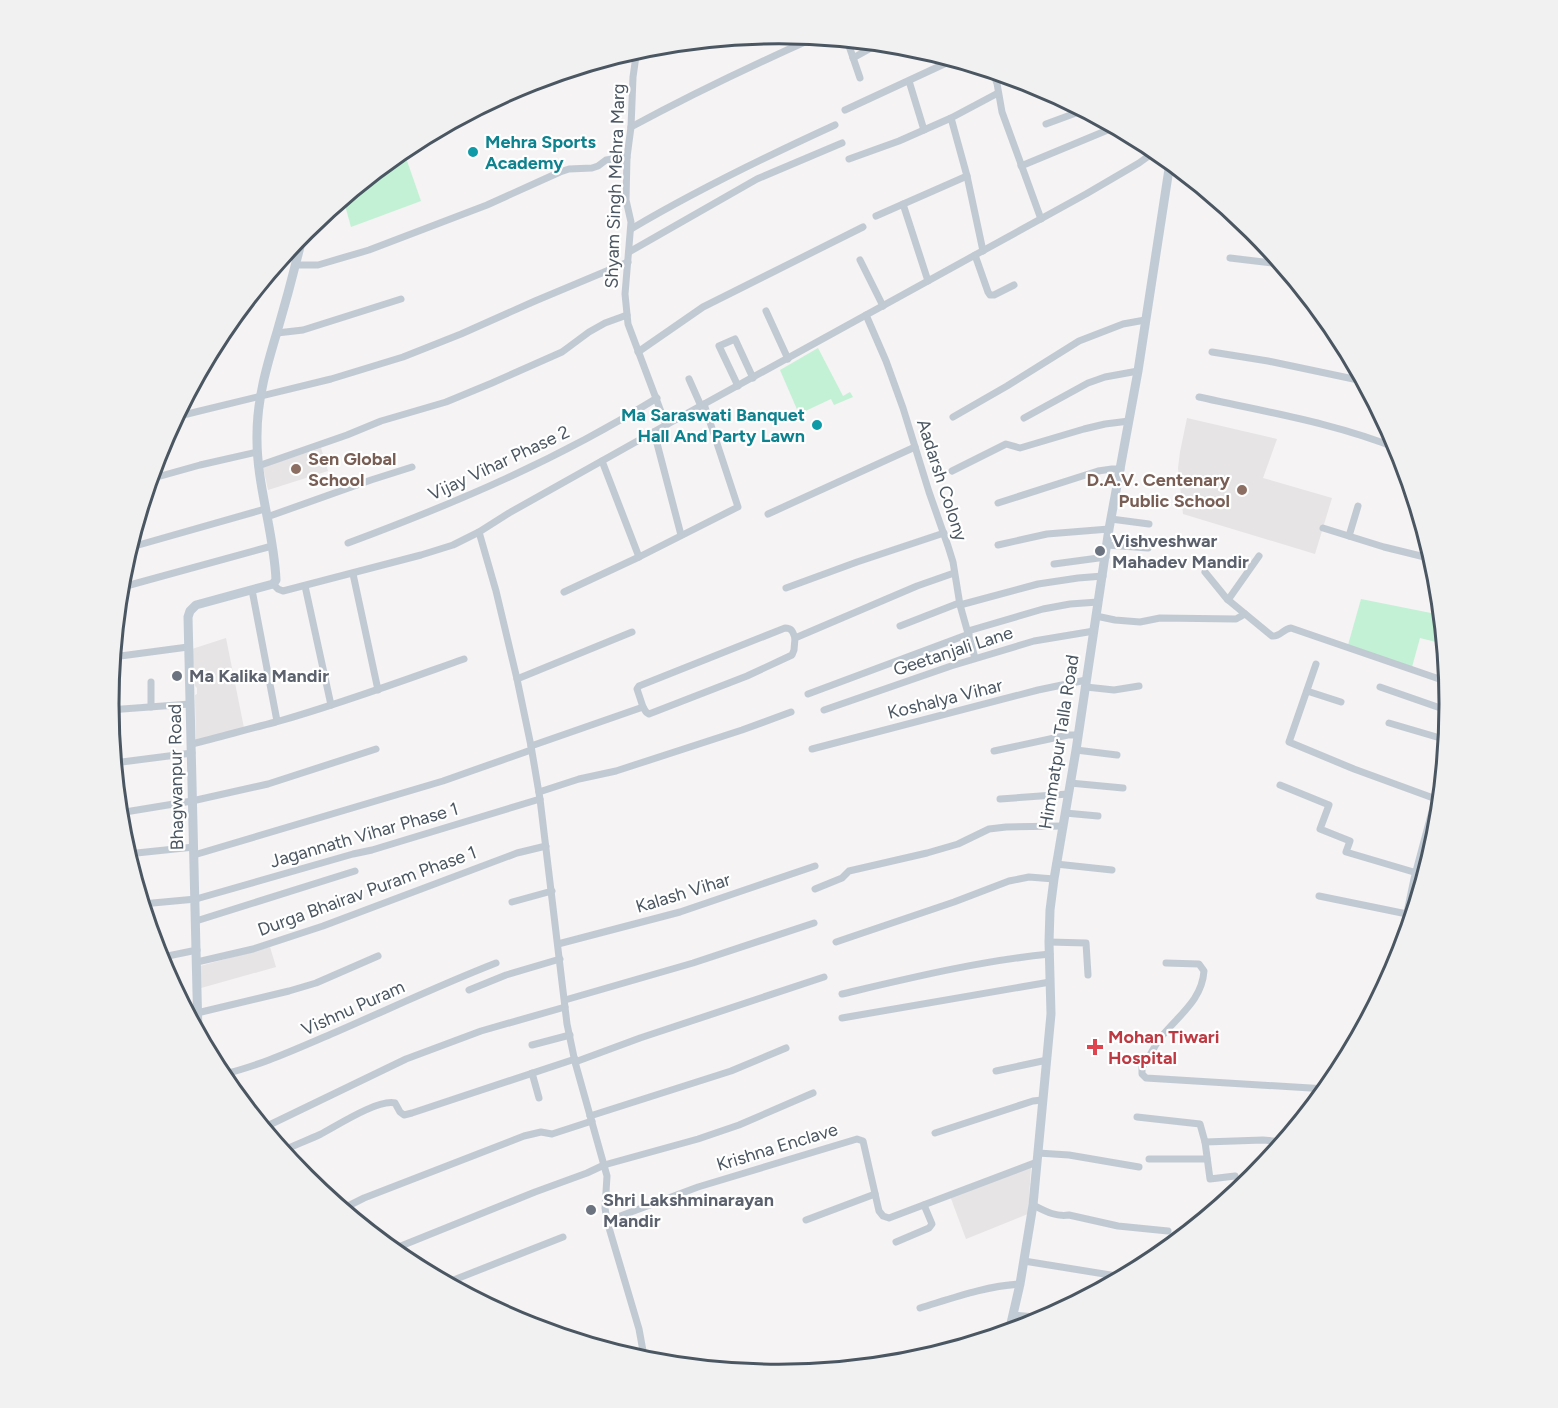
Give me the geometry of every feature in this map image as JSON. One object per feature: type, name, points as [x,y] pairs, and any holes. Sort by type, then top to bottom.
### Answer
[{"type":"street","points":[[631,126],[752,65],[799,44]]},
{"type":"street","points":[[850,48],[860,78]]},
{"type":"street","points":[[853,58],[868,50]]},
{"type":"street","name":"Shyam Singh Mehra Marg","points":[[636,59],[627,158],[626,200],[631,229],[625,294],[628,324],[666,424]]},
{"type":"street","points":[[845,110],[944,64]]},
{"type":"street","points":[[909,81],[924,130]]},
{"type":"street","points":[[996,81],[1002,112],[1041,219]]},
{"type":"street","points":[[849,159],[924,130],[998,93]]},
{"type":"street","points":[[1046,124],[1074,114]]},
{"type":"street","points":[[951,118],[967,176],[983,251]]},
{"type":"street","points":[[631,229],[753,163],[835,125]]},
{"type":"street","points":[[1021,166],[1106,131]]},
{"type":"street","points":[[629,252],[757,179],[842,142]]},
{"type":"street","points":[[298,252],[260,396],[257,424],[258,466],[276,580],[273,584],[283,591],[353,574],[453,545],[479,532],[666,424],[1041,219],[1148,156]]},
{"type":"street","points":[[296,265],[318,265],[369,250],[487,205],[568,169],[592,168],[606,160],[627,158]]},
{"type":"street","name":"Himmatpur Talla Road","points":[[1012,1321],[1033,1205],[1047,1060],[1050,1014],[1050,910],[1056,864],[1076,750],[1109,529],[1130,421],[1168,171]]},
{"type":"street","points":[[876,216],[967,176]]},
{"type":"street","points":[[903,204],[928,281]]},
{"type":"street","points":[[638,352],[703,307],[863,227]]},
{"type":"street","points":[[975,255],[990,295],[1014,285]]},
{"type":"street","points":[[1230,258],[1270,263]]},
{"type":"street","points":[[860,260],[883,306]]},
{"type":"street","points":[[186,414],[331,379],[403,357],[628,262]]},
{"type":"street","points":[[277,333],[303,330],[401,299]]},
{"type":"street","points":[[766,311],[788,359]]},
{"type":"street","points":[[258,466],[381,421],[446,402],[483,387],[562,352],[605,323],[627,315]]},
{"type":"street","name":"Aadarsh Colony","points":[[866,315],[886,361],[944,533],[975,658]]},
{"type":"street","points":[[953,417],[1079,341],[1123,324],[1145,320]]},
{"type":"street","points":[[738,386],[719,346],[735,339],[753,378]]},
{"type":"street","points":[[1212,352],[1354,379]]},
{"type":"street","points":[[1024,418],[1088,383],[1105,377],[1138,371]]},
{"type":"street","points":[[564,592],[738,507],[703,405],[689,379]]},
{"type":"street","points":[[1200,397],[1327,426],[1385,443]]},
{"type":"street","name":"Vijay Vihar Phase 2","points":[[348,543],[460,500],[520,472],[614,424],[657,398]]},
{"type":"street","points":[[952,471],[1006,444],[1020,448],[1084,429],[1130,421]]},
{"type":"street","points":[[654,432],[681,536]]},
{"type":"street","points":[[768,514],[915,447]]},
{"type":"street","points":[[160,476],[257,452]]},
{"type":"street","points":[[602,461],[639,557]]},
{"type":"street","points":[[138,545],[266,513],[412,467]]},
{"type":"street","points":[[998,503],[1098,471],[1121,469]]},
{"type":"street","points":[[1349,536],[1358,506]]},
{"type":"street","points":[[1111,519],[1149,524]]},
{"type":"street","points":[[1323,528],[1423,556]]},
{"type":"street","points":[[998,545],[1047,534],[1109,529]]},
{"type":"street","points":[[479,532],[517,679],[540,796],[570,1035],[607,1176],[605,1208],[607,1221],[644,1351]]},
{"type":"street","points":[[786,588],[944,533]]},
{"type":"street","points":[[1107,545],[1148,548]]},
{"type":"street","points":[[129,585],[272,546]]},
{"type":"street","points":[[1228,600],[1259,556]]},
{"type":"street","points":[[1054,564],[1106,557]]},
{"type":"street","points":[[1205,572],[1241,616],[1272,636],[1278,636],[1287,628],[1291,628],[1439,679]]},
{"type":"street","points":[[795,638],[917,586],[954,573]]},
{"type":"street","points":[[353,574],[378,690]]},
{"type":"street","points":[[900,626],[960,604],[1038,584],[1103,576]]},
{"type":"street","name":"Bhagwanpur Road","points":[[195,1012],[197,950],[188,617],[196,605],[273,584]]},
{"type":"street","points":[[305,586],[331,705]]},
{"type":"street","points":[[252,590],[277,721]]},
{"type":"street","points":[[808,694],[968,632],[1043,609],[1098,602]]},
{"type":"street","points":[[1096,615],[1115,620],[1140,622],[1160,618],[1241,616]]},
{"type":"street","points":[[785,628],[792,631],[795,638],[794,650],[788,658],[649,714],[643,707],[637,689],[639,686],[785,628]]},
{"type":"street","name":"Geetanjali Lane","points":[[824,710],[975,658],[1034,641],[1094,631]]},
{"type":"street","points":[[517,679],[632,632]]},
{"type":"street","points":[[120,656],[188,647]]},
{"type":"street","points":[[121,762],[192,748],[378,690],[464,659]]},
{"type":"street","points":[[1316,664],[1289,742],[1432,800]]},
{"type":"street","points":[[151,682],[151,707]]},
{"type":"street","name":"Koshalya Vihar","points":[[812,749],[1038,690],[1086,684],[1114,690],[1139,686]]},
{"type":"street","points":[[1380,687],[1440,708]]},
{"type":"street","points":[[1307,691],[1341,702]]},
{"type":"street","points":[[119,709],[190,704]]},
{"type":"street","points":[[136,854],[194,851],[443,781],[643,707]]},
{"type":"street","name":"Jagannath Vihar Phase 1","points":[[150,903],[196,899],[383,847],[540,796],[579,779],[628,767],[791,712]]},
{"type":"street","points":[[1389,723],[1438,738]]},
{"type":"street","points":[[994,752],[1068,735],[1078,735]]},
{"type":"street","points":[[128,812],[192,801],[268,784],[376,749]]},
{"type":"street","points":[[1076,750],[1117,755]]},
{"type":"street","points":[[1280,785],[1329,805],[1320,829],[1350,841],[1346,852],[1417,876]]},
{"type":"street","points":[[1000,799],[1069,788],[1123,788]]},
{"type":"street","points":[[1065,813],[1098,816]]},
{"type":"street","points":[[815,889],[842,878],[849,871],[958,844],[989,829],[1006,826],[1062,826]]},
{"type":"street","name":"Durga Bhairav Puram Phase 1","points":[[197,962],[253,949],[323,926],[517,853],[546,846]]},
{"type":"street","points":[[1421,857],[1424,846]]},
{"type":"street","points":[[1056,864],[1112,870]]},
{"type":"street","name":"Kalash Vihar","points":[[558,944],[680,912],[815,866]]},
{"type":"street","points":[[196,921],[355,871]]},
{"type":"street","points":[[836,942],[1009,881],[1029,877],[1054,879]]},
{"type":"street","points":[[512,902],[552,891]]},
{"type":"street","points":[[1319,896],[1405,914]]},
{"type":"street","points":[[270,1125],[406,1059],[481,1031],[814,923]]},
{"type":"street","points":[[1049,942],[1086,943],[1088,975]]},
{"type":"street","points":[[169,956],[197,950]]},
{"type":"street","points":[[842,994],[1010,958],[1050,954]]},
{"type":"street","points":[[198,1016],[316,983],[378,956]]},
{"type":"street","points":[[470,990],[506,975],[560,959]]},
{"type":"street","name":"Vishnu Puram","points":[[231,1072],[249,1068],[496,963]]},
{"type":"street","points":[[1166,963],[1199,964],[1204,971],[1203,982],[1197,996],[1160,1038],[1142,1067],[1142,1074],[1146,1078],[1316,1088]]},
{"type":"street","points":[[290,1147],[387,1102],[395,1103],[404,1115],[412,1113],[575,1061],[824,976]]},
{"type":"street","points":[[842,1018],[1050,982]]},
{"type":"street","points":[[532,1045],[570,1035]]},
{"type":"street","points":[[349,1205],[524,1136],[541,1132],[552,1134],[731,1071],[786,1048]]},
{"type":"street","points":[[996,1071],[1047,1060]]},
{"type":"street","points":[[532,1073],[538,1098]]},
{"type":"street","points":[[402,1246],[604,1165],[739,1125],[813,1093]]},
{"type":"street","points":[[935,1133],[1042,1100]]},
{"type":"street","points":[[1137,1117],[1200,1124],[1210,1179],[1235,1176]]},
{"type":"street","name":"Krishna Enclave","points":[[607,1221],[698,1186],[857,1139],[862,1141],[879,1211],[883,1216],[889,1218],[1037,1157]]},
{"type":"street","points":[[1205,1142],[1274,1141]]},
{"type":"street","points":[[1037,1157],[1069,1155],[1139,1167]]},
{"type":"street","points":[[1149,1159],[1207,1159]]},
{"type":"street","points":[[806,1220],[875,1194]]},
{"type":"street","points":[[896,1242],[929,1228],[932,1224],[924,1204]]},
{"type":"street","points":[[1033,1205],[1062,1216],[1069,1215],[1118,1226],[1168,1231]]},
{"type":"street","points":[[455,1279],[563,1237]]},
{"type":"street","points":[[1024,1261],[1111,1275]]},
{"type":"street","points":[[920,1308],[983,1289],[1020,1284]]},
{"type":"street","points":[[1014,1316],[1025,1317]]},
{"type":"shaded area","name":"D.A.V. Centenary Public School","points":[[1187,418],[1277,439],[1263,478],[1332,498],[1315,554],[1183,514],[1178,468]]},
{"type":"shaded area","name":"Sen Global School","points":[[321,448],[328,471],[268,490],[263,467]]},
{"type":"shaded area","points":[[226,638],[244,728],[196,741],[195,695],[197,688],[192,649]]},
{"type":"shaded area","points":[[270,947],[276,967],[201,988],[200,966]]},
{"type":"shaded area","points":[[1031,1167],[1028,1214],[966,1239],[950,1196]]},
{"type":"green space","points":[[406,159],[421,201],[351,227],[345,206]]},
{"type":"green space","points":[[818,348],[843,396],[850,392],[853,397],[834,405],[831,399],[799,414],[780,370]]},
{"type":"green space","points":[[1361,599],[1433,613],[1436,642],[1420,638],[1412,667],[1348,645]]},
{"type":"place","name":"Mehra Sports Academy","points":[[473,152]]},
{"type":"place","name":"Ma Saraswati Banquet Hall And Party Lawn","points":[[817,425]]},
{"type":"place","name":"Sen Global School","points":[[296,469]]},
{"type":"place","name":"D.A.V. Centenary Public School","points":[[1242,490]]},
{"type":"place","name":"Vishveshwar Mahadev Mandir","points":[[1100,551]]},
{"type":"place","name":"Ma Kalika Mandir","points":[[177,676]]},
{"type":"place","name":"Mohan Tiwari Hospital","points":[[1095,1047]]},
{"type":"place","name":"Shri Lakshminarayan Mandir","points":[[591,1210]]}]
